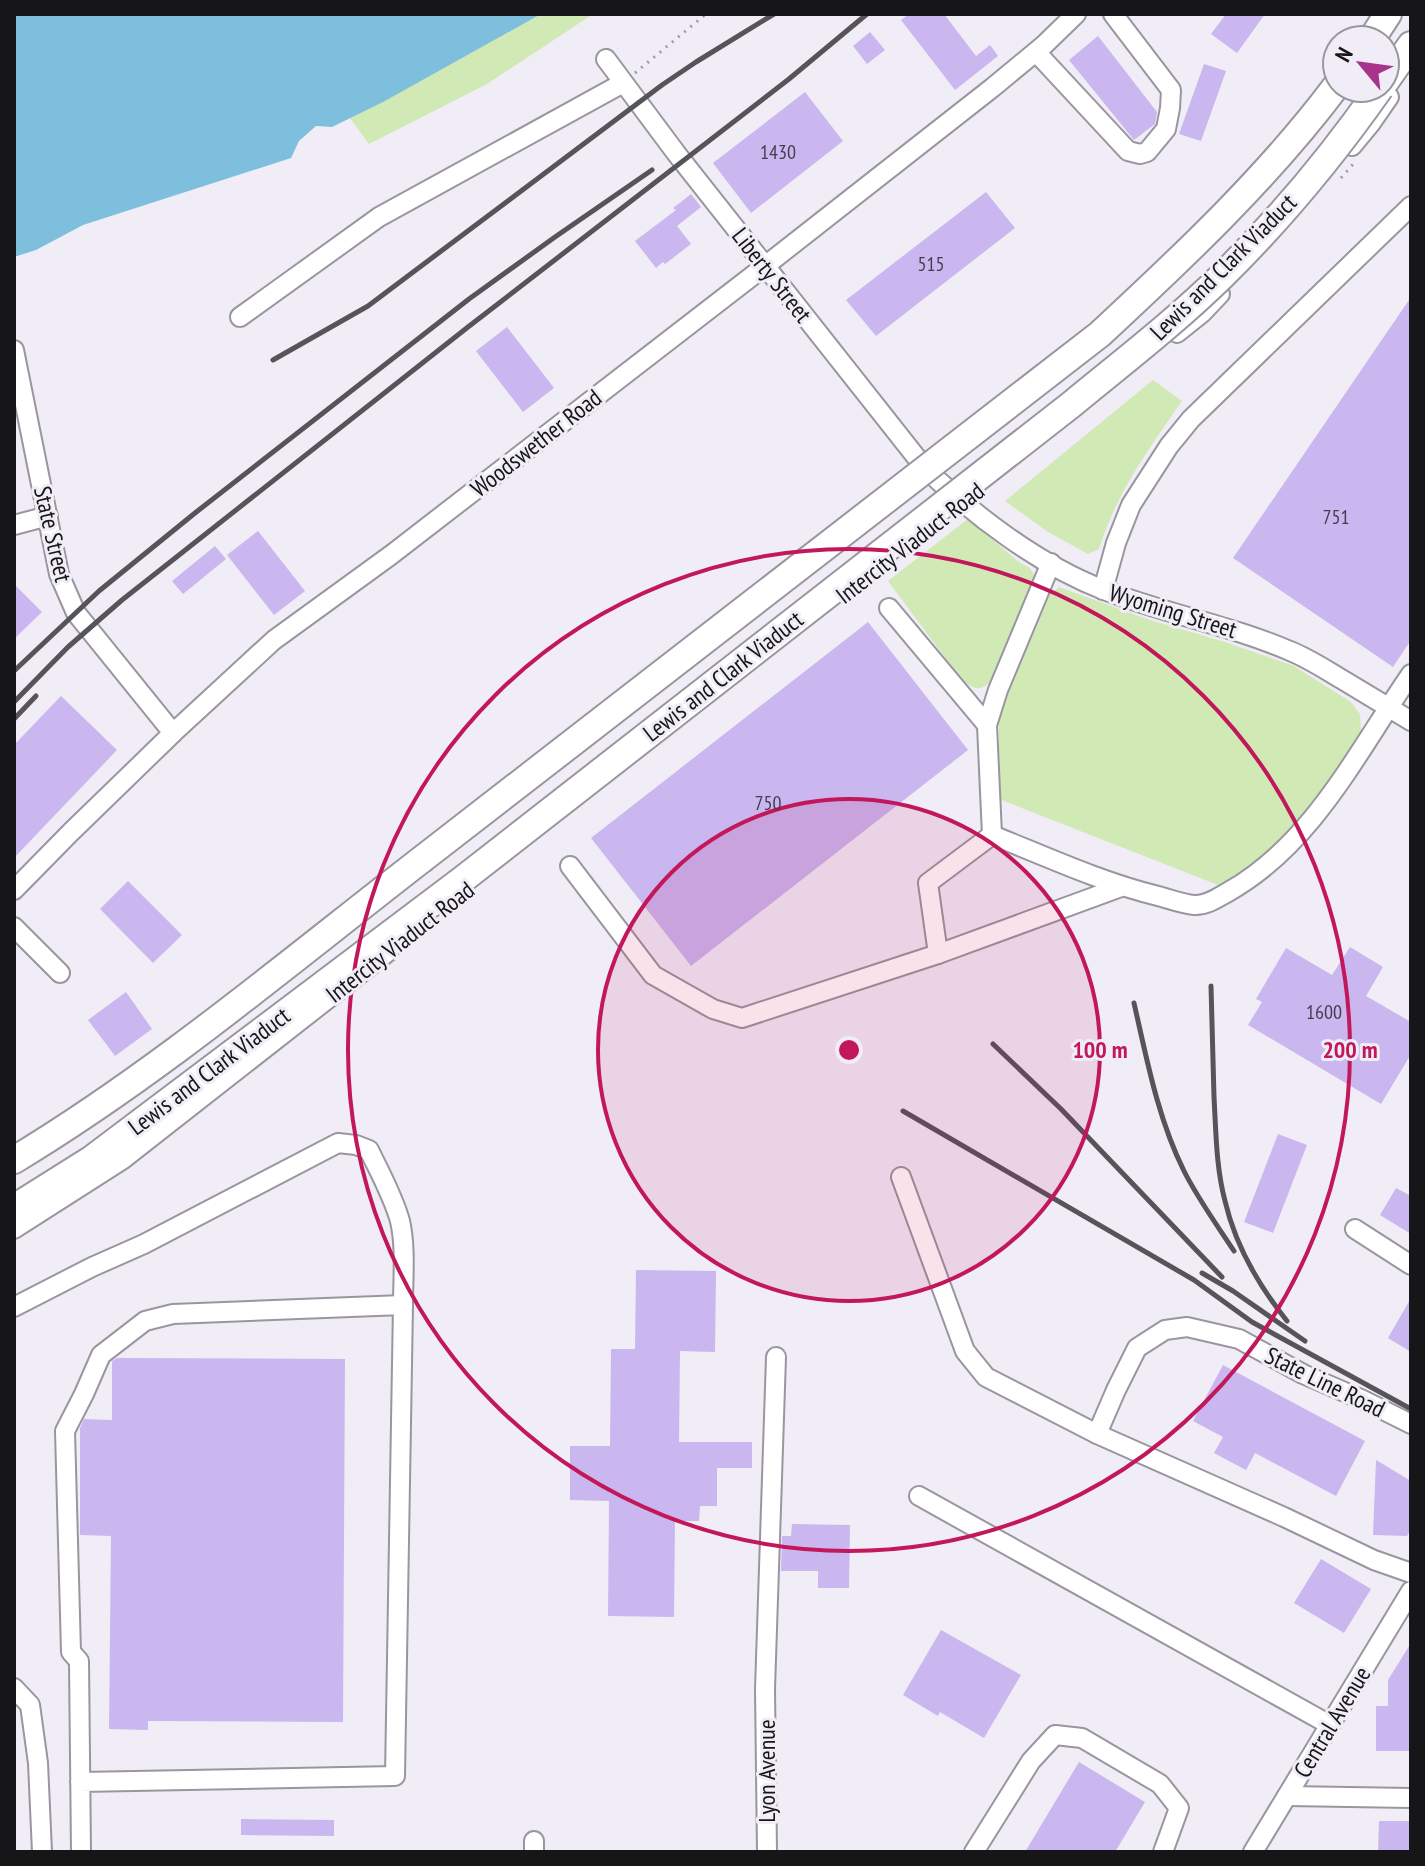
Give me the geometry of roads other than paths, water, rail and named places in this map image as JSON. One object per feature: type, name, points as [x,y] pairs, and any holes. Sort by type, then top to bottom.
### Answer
[{"type":"highway","name":"Lewis and Clark Viaduct","points":[[14,1160],[140,1077],[1100,334],[1258,179],[1321,104]]},
{"type":"highway","name":"Lewis and Clark Viaduct","points":[[14,1208],[92,1159],[458,883],[1072,404],[1154,337],[1221,276],[1294,199],[1368,104]]},
{"type":"street","name":"Woodswether Road","points":[[14,890],[173,733],[274,640],[391,555],[765,266],[1036,52],[1076,14]]},
{"type":"street","points":[[1036,52],[1128,151],[1147,152],[1166,129],[1171,90],[1113,14]]},
{"type":"street","name":"Liberty Street","points":[[606,59],[676,153],[924,467],[944,486]]},
{"type":"street","name":"Intercity Viaduct Road","points":[[14,1229],[122,1160],[962,502],[1120,382],[1202,313],[1281,230],[1371,123],[1411,65]]},
{"type":"street","points":[[240,317],[379,217],[623,83]]},
{"type":"street","points":[[1103,590],[1131,505],[1169,446],[1191,419],[1411,206]]},
{"type":"street","name":"State Street","points":[[14,350],[59,574],[76,613],[173,733]]},
{"type":"street","name":"Wyoming Street","points":[[944,486],[962,502],[1067,573],[1103,590],[1250,635],[1293,652],[1411,721]]},
{"type":"street","points":[[14,525],[48,516]]},
{"type":"street","points":[[992,835],[987,725],[998,690],[1051,563]]},
{"type":"street","points":[[889,608],[987,725]]},
{"type":"street","points":[[992,835],[1121,887],[1196,905],[1209,902],[1244,883],[1285,849],[1314,817],[1342,780],[1411,674]]},
{"type":"street","points":[[938,954],[928,883],[992,835]]},
{"type":"street","points":[[570,866],[653,975],[713,1009],[742,1018],[938,954],[1121,887]]},
{"type":"street","points":[[14,927],[60,973]]},
{"type":"street","points":[[14,1307],[144,1244],[338,1143],[369,1150],[392,1197],[400,1224],[403,1305],[395,1776],[80,1782]]},
{"type":"street","points":[[901,1177],[965,1351],[986,1377],[1097,1434],[1374,1560],[1411,1573]]},
{"type":"street","points":[[1355,1229],[1411,1265]]},
{"type":"street","points":[[81,1852],[79,1661],[71,1652],[65,1431],[101,1355],[145,1321],[173,1314],[403,1305]]},
{"type":"street","name":"State Line Road","points":[[1097,1434],[1137,1348],[1165,1330],[1187,1327],[1239,1339],[1303,1374],[1411,1424]]},
{"type":"street","name":"Lyon Avenue","points":[[767,1852],[765,1689],[776,1357]]},
{"type":"street","points":[[919,1496],[1330,1725]]},
{"type":"street","name":"Central Avenue","points":[[1253,1852],[1411,1591]]},
{"type":"street","points":[[14,1688],[30,1705],[38,1763],[42,1852]]},
{"type":"street","points":[[974,1852],[1031,1761],[1055,1735],[1082,1738],[1160,1784],[1179,1808],[1163,1852]]},
{"type":"street","points":[[1287,1796],[1411,1798]]},
{"type":"water","points":[[14,14],[541,14],[383,102],[332,127],[316,126],[299,141],[291,158],[83,225],[36,250],[14,257]]},
{"type":"railway","points":[[273,360],[368,306],[662,85],[774,14]]},
{"type":"railway","points":[[14,702],[68,647],[122,600],[789,79],[867,14]]},
{"type":"railway","points":[[14,671],[99,591],[195,513],[469,299],[652,170]]},
{"type":"railway","points":[[14,719],[36,696]]},
{"type":"railway","points":[[1211,986],[1216,1136],[1222,1188],[1242,1249],[1267,1294],[1287,1321]]},
{"type":"railway","points":[[1134,1003],[1154,1089],[1175,1151],[1195,1192],[1234,1251]]},
{"type":"railway","points":[[993,1044],[1061,1109],[1222,1277]]},
{"type":"railway","points":[[903,1111],[1194,1280],[1252,1322],[1411,1409]]},
{"type":"railway","points":[[1202,1273],[1305,1341]]}]
